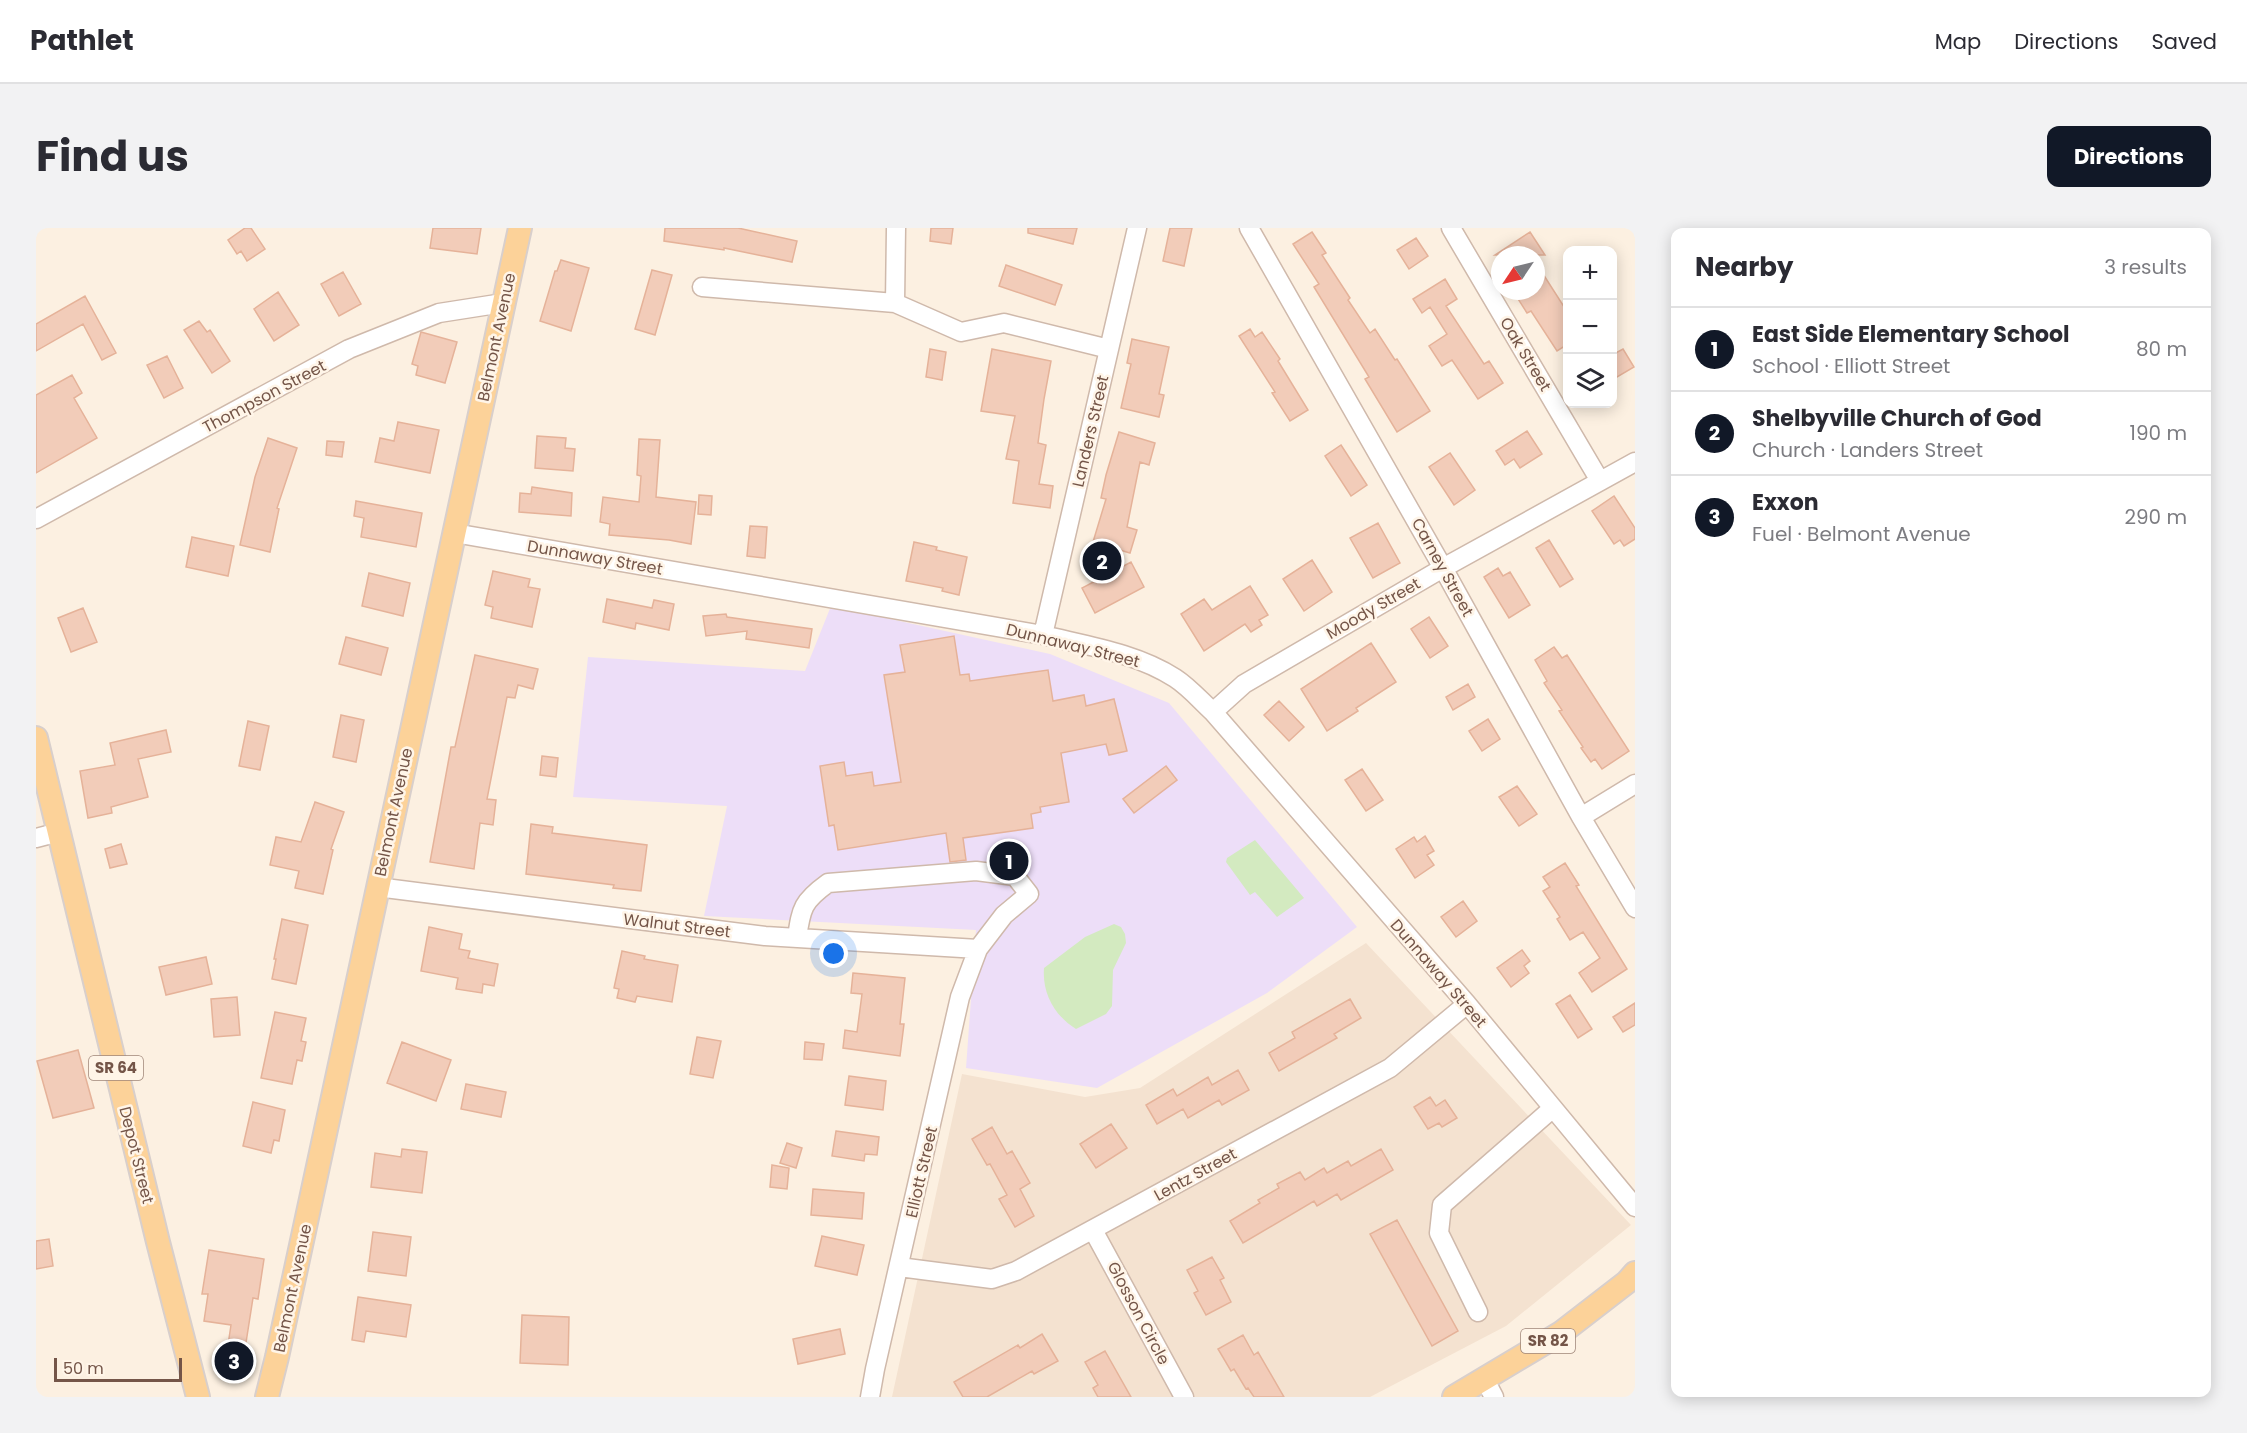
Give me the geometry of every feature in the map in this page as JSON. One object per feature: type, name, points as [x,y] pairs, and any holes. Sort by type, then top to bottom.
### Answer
[{"type":"main road","name":"Belmont Avenue","points":[[266,1395],[520,228]]},
{"type":"main road","name":"Depot Street","points":[[37,744],[198,1397]]},
{"type":"main road","name":"SR 82","points":[[1454,1397],[1490,1388],[1627,1282],[1635,1273]]},
{"type":"street","points":[[895,303],[896,228]]},
{"type":"street","name":"Landers Street","points":[[1043,635],[1137,228]]},
{"type":"street","name":"Carney Street","points":[[1248,228],[1443,568],[1581,817],[1635,908]]},
{"type":"street","name":"Oak Street","points":[[1451,228],[1600,481]]},
{"type":"street","points":[[702,287],[895,303],[961,332],[1004,323],[1109,349]]},
{"type":"street","name":"Thompson Street","points":[[36,519],[349,349],[439,313],[503,303]]},
{"type":"street","name":"Moody Street","points":[[1213,712],[1244,684],[1443,568],[1635,462]]},
{"type":"street","name":"Dunnaway Street","points":[[454,533],[1043,635],[1126,655],[1177,679],[1213,712],[1467,1004],[1635,1207]]},
{"type":"street","points":[[1581,817],[1635,784]]},
{"type":"street","points":[[36,838],[59,832]]},
{"type":"street","name":"Elliott Street","points":[[797,938],[801,910],[809,897],[828,884],[976,871],[1015,876],[1029,894],[1004,915],[978,949],[960,998],[870,1397]]},
{"type":"street","name":"Walnut Street","points":[[377,887],[765,936],[978,949]]},
{"type":"street","name":"Lentz Street","points":[[899,1267],[992,1279],[1017,1271],[1390,1068],[1467,1004]]},
{"type":"street","points":[[1478,1312],[1438,1233],[1442,1205],[1553,1108]]},
{"type":"street","name":"Glosson Circle","points":[[1094,1230],[1184,1397]]},
{"type":"shaded area","points":[[831,606],[1050,654],[1169,703],[1357,927],[1267,993],[1097,1088],[966,1068],[976,930],[704,916],[727,806],[573,797],[588,657],[805,671]]},
{"type":"shaded area","points":[[1366,943],[1631,1225],[1506,1326],[1370,1397],[892,1397],[962,1074],[1085,1097],[1140,1088]]},
{"type":"green space","points":[[1255,840],[1304,898],[1277,917],[1255,892],[1250,895],[1226,862],[1227,858]]},
{"type":"green space","points":[[1114,924],[1121,927],[1126,943],[1113,970],[1112,1006],[1106,1014],[1076,1029],[1062,1018],[1051,1003],[1045,987],[1044,968],[1085,937]]},
{"type":"building","points":[[245,228],[251,228],[265,249],[247,261],[241,251],[237,254],[228,240]]},
{"type":"building","points":[[433,228],[481,228],[477,254],[430,248]]},
{"type":"building","points":[[665,228],[738,228],[797,241],[792,262],[724,248],[724,250],[664,241]]},
{"type":"building","points":[[931,228],[953,228],[951,244],[930,241]]},
{"type":"building","points":[[1028,228],[1077,228],[1073,244],[1028,233]]},
{"type":"building","points":[[1170,228],[1192,228],[1184,266],[1163,261]]},
{"type":"building","points":[[1312,232],[1326,253],[1322,255],[1350,298],[1348,300],[1370,333],[1375,329],[1430,411],[1397,432],[1365,379],[1369,377],[1314,287],[1319,284],[1293,244]]},
{"type":"building","points":[[1530,232],[1539,246],[1509,246]]},
{"type":"building","points":[[1416,238],[1428,256],[1409,269],[1397,250]]},
{"type":"building","points":[[561,260],[589,268],[571,331],[540,321],[555,271]]},
{"type":"building","points":[[1006,265],[1062,285],[1055,305],[999,286]]},
{"type":"building","points":[[652,270],[672,275],[655,335],[635,329]]},
{"type":"building","points":[[343,272],[361,304],[339,316],[321,284]]},
{"type":"building","points":[[1545,277],[1563,305],[1563,347],[1557,351],[1531,311],[1527,313],[1519,300],[1545,300]]},
{"type":"building","points":[[1445,279],[1457,299],[1446,306],[1484,364],[1489,361],[1503,383],[1478,399],[1452,360],[1442,366],[1429,346],[1447,334],[1430,307],[1422,313],[1413,299]]},
{"type":"building","points":[[278,292],[299,325],[274,341],[254,309]]},
{"type":"building","points":[[85,296],[116,353],[102,360],[83,324],[36,351],[36,324]]},
{"type":"building","points":[[199,321],[207,332],[210,330],[230,361],[212,373],[184,330]]},
{"type":"building","points":[[1250,329],[1255,337],[1262,332],[1308,410],[1290,421],[1272,393],[1275,392],[1239,336]]},
{"type":"building","points":[[421,332],[457,342],[445,383],[416,375],[418,366],[412,364]]},
{"type":"building","points":[[1132,339],[1169,347],[1159,394],[1164,395],[1159,417],[1121,408],[1131,364],[1127,363]]},
{"type":"building","points":[[930,349],[946,352],[942,380],[926,377]]},
{"type":"building","points":[[992,349],[1051,361],[1038,443],[1046,445],[1039,484],[1053,486],[1050,508],[1013,503],[1019,461],[1006,459],[1015,416],[981,411]]},
{"type":"building","points":[[1623,349],[1634,367],[1617,377],[1617,354]]},
{"type":"building","points":[[167,356],[183,388],[164,398],[147,365]]},
{"type":"building","points":[[72,375],[82,393],[74,398],[97,438],[36,473],[36,395]]},
{"type":"building","points":[[398,422],[439,430],[430,473],[375,462],[380,438],[394,441]]},
{"type":"building","points":[[1527,431],[1542,454],[1520,468],[1514,459],[1505,465],[1496,451]]},
{"type":"building","points":[[1119,432],[1155,443],[1149,465],[1140,462],[1127,527],[1137,530],[1130,553],[1093,542],[1106,499],[1101,498],[1106,475]]},
{"type":"building","points":[[537,436],[566,438],[565,448],[575,449],[573,471],[535,468]]},
{"type":"building","points":[[268,438],[297,448],[277,508],[279,509],[270,552],[240,545],[255,477]]},
{"type":"building","points":[[639,439],[660,440],[656,497],[696,502],[691,544],[609,535],[610,524],[600,522],[603,497],[639,502],[641,476],[637,475]]},
{"type":"building","points":[[327,441],[344,442],[342,457],[326,455]]},
{"type":"building","points":[[1341,445],[1367,485],[1351,496],[1325,456]]},
{"type":"building","points":[[1450,453],[1475,490],[1454,505],[1429,467]]},
{"type":"building","points":[[532,487],[572,493],[571,516],[519,512],[520,493],[531,494]]},
{"type":"building","points":[[699,495],[712,496],[711,515],[698,514]]},
{"type":"building","points":[[1614,496],[1635,528],[1635,539],[1624,546],[1620,540],[1614,544],[1592,511]]},
{"type":"building","points":[[356,501],[422,513],[416,547],[361,537],[364,518],[354,516]]},
{"type":"building","points":[[1378,523],[1400,563],[1373,578],[1350,538]]},
{"type":"building","points":[[750,526],[767,527],[765,558],[747,556]]},
{"type":"building","points":[[192,537],[234,546],[228,576],[186,567]]},
{"type":"building","points":[[1549,540],[1573,579],[1560,587],[1536,548]]},
{"type":"building","points":[[914,542],[967,557],[959,595],[942,591],[943,588],[906,581]]},
{"type":"building","points":[[1312,560],[1332,592],[1304,611],[1283,579]]},
{"type":"building","points":[[1131,562],[1144,587],[1095,613],[1082,588]]},
{"type":"building","points":[[1498,568],[1503,576],[1510,572],[1530,605],[1509,618],[1484,577]]},
{"type":"building","points":[[493,571],[530,579],[528,587],[540,589],[532,627],[491,618],[493,607],[485,605]]},
{"type":"building","points":[[369,573],[410,583],[403,616],[362,606]]},
{"type":"building","points":[[1250,586],[1268,615],[1259,620],[1262,625],[1251,632],[1245,624],[1204,651],[1181,614],[1204,599],[1212,610]]},
{"type":"building","points":[[607,599],[652,608],[654,600],[674,604],[669,630],[636,623],[635,629],[603,622]]},
{"type":"building","points":[[83,608],[97,642],[71,652],[58,618]]},
{"type":"building","points":[[726,614],[727,617],[812,629],[809,648],[746,639],[747,631],[706,636],[703,616]]},
{"type":"building","points":[[1429,617],[1448,646],[1430,658],[1411,629]]},
{"type":"building","points":[[954,636],[960,675],[969,674],[970,681],[1048,670],[1053,701],[1084,695],[1086,706],[1114,699],[1127,751],[1109,755],[1106,744],[1061,753],[1069,802],[1040,807],[1041,812],[1031,814],[1033,828],[963,838],[966,860],[950,862],[946,833],[838,850],[834,825],[829,826],[820,766],[844,762],[846,776],[872,772],[874,786],[901,782],[884,675],[905,672],[900,645]]},
{"type":"building","points":[[346,637],[388,648],[381,675],[339,664]]},
{"type":"building","points":[[1371,643],[1396,682],[1356,708],[1358,711],[1327,731],[1301,689]]},
{"type":"building","points":[[1554,647],[1562,658],[1567,655],[1629,751],[1602,769],[1595,759],[1591,762],[1581,748],[1583,747],[1559,711],[1562,710],[1544,683],[1547,681],[1535,660]]},
{"type":"building","points":[[475,655],[538,669],[533,689],[518,685],[515,698],[507,697],[487,799],[496,800],[493,825],[480,823],[474,869],[430,862],[451,747],[455,747]]},
{"type":"building","points":[[1468,684],[1475,697],[1453,710],[1446,697]]},
{"type":"building","points":[[1279,701],[1304,727],[1289,741],[1264,715]]},
{"type":"building","points":[[341,715],[364,720],[356,762],[333,757]]},
{"type":"building","points":[[1488,719],[1500,739],[1482,751],[1469,731]]},
{"type":"building","points":[[248,721],[269,726],[260,770],[239,766]]},
{"type":"building","points":[[166,730],[171,752],[138,759],[148,797],[111,807],[112,813],[88,818],[80,771],[115,765],[110,743]]},
{"type":"building","points":[[542,756],[558,758],[556,777],[540,775]]},
{"type":"building","points":[[1166,766],[1177,780],[1134,813],[1123,799]]},
{"type":"building","points":[[1362,769],[1383,800],[1366,811],[1345,780]]},
{"type":"building","points":[[1517,786],[1537,814],[1519,826],[1499,797]]},
{"type":"building","points":[[315,802],[344,812],[331,849],[333,850],[323,894],[295,888],[299,871],[270,865],[276,837],[301,842]]},
{"type":"building","points":[[531,824],[553,827],[552,833],[647,845],[641,891],[613,888],[614,885],[526,874]]},
{"type":"building","points":[[1425,836],[1434,851],[1427,855],[1434,865],[1415,878],[1396,849],[1414,837],[1417,842]]},
{"type":"building","points":[[121,844],[127,864],[110,868],[105,849]]},
{"type":"building","points":[[1565,863],[1579,885],[1576,886],[1627,969],[1592,992],[1579,973],[1600,958],[1583,932],[1570,940],[1557,919],[1560,917],[1543,891],[1550,887],[1543,877]]},
{"type":"building","points":[[1463,901],[1477,921],[1456,937],[1441,917]]},
{"type":"building","points":[[282,919],[308,925],[296,984],[272,979]]},
{"type":"building","points":[[429,927],[462,934],[459,949],[470,951],[468,958],[498,964],[494,986],[483,984],[482,993],[456,989],[458,978],[421,971]]},
{"type":"building","points":[[1522,950],[1530,961],[1524,966],[1529,973],[1511,987],[1497,968]]},
{"type":"building","points":[[622,951],[645,956],[644,959],[678,965],[672,1002],[637,996],[635,1002],[617,998],[619,989],[614,988]]},
{"type":"building","points":[[206,957],[212,984],[166,995],[159,967]]},
{"type":"building","points":[[853,973],[905,978],[900,1024],[904,1024],[900,1056],[843,1048],[845,1030],[857,1032],[862,994],[851,993]]},
{"type":"building","points":[[1570,995],[1592,1029],[1578,1038],[1556,1004]]},
{"type":"building","points":[[237,997],[240,1035],[214,1037],[211,999]]},
{"type":"building","points":[[1350,999],[1361,1018],[1334,1034],[1337,1038],[1279,1071],[1269,1053],[1295,1038],[1292,1032]]},
{"type":"building","points":[[1635,1003],[1635,1025],[1623,1032],[1613,1017]]},
{"type":"building","points":[[275,1012],[306,1018],[301,1041],[306,1042],[302,1061],[297,1060],[292,1084],[261,1078]]},
{"type":"building","points":[[697,1037],[721,1041],[713,1078],[690,1074]]},
{"type":"building","points":[[402,1042],[451,1060],[436,1101],[387,1083]]},
{"type":"building","points":[[805,1042],[824,1044],[822,1060],[804,1059]]},
{"type":"building","points":[[78,1050],[94,1108],[53,1118],[37,1061]]},
{"type":"building","points":[[1238,1070],[1249,1090],[1222,1105],[1219,1100],[1188,1118],[1183,1109],[1157,1124],[1146,1105],[1173,1089],[1177,1096],[1208,1077],[1212,1085]]},
{"type":"building","points":[[849,1076],[886,1081],[883,1110],[845,1105]]},
{"type":"building","points":[[466,1084],[506,1092],[501,1117],[461,1109]]},
{"type":"building","points":[[1430,1097],[1436,1106],[1445,1100],[1457,1118],[1442,1127],[1439,1123],[1428,1129],[1414,1107]]},
{"type":"building","points":[[253,1102],[285,1110],[279,1141],[274,1140],[271,1153],[243,1146]]},
{"type":"building","points":[[1111,1124],[1127,1148],[1096,1168],[1080,1144]]},
{"type":"building","points":[[992,1127],[1007,1154],[1012,1151],[1030,1183],[1020,1189],[1034,1216],[1015,1227],[999,1199],[1007,1195],[990,1164],[987,1165],[972,1139]]},
{"type":"building","points":[[836,1131],[879,1137],[877,1155],[865,1154],[864,1161],[832,1156]]},
{"type":"building","points":[[787,1143],[802,1148],[796,1168],[780,1163]]},
{"type":"building","points":[[402,1149],[427,1152],[422,1193],[371,1187],[375,1153],[401,1157]]},
{"type":"building","points":[[1381,1149],[1393,1170],[1341,1200],[1337,1194],[1317,1206],[1314,1201],[1243,1243],[1230,1221],[1260,1203],[1258,1200],[1279,1188],[1277,1184],[1300,1172],[1305,1180],[1324,1168],[1327,1173],[1348,1161],[1351,1166]]},
{"type":"building","points":[[772,1165],[789,1168],[787,1189],[770,1187]]},
{"type":"building","points":[[813,1189],[864,1193],[862,1219],[811,1215]]},
{"type":"building","points":[[1397,1220],[1458,1331],[1432,1346],[1370,1234]]},
{"type":"building","points":[[373,1232],[411,1237],[406,1276],[368,1271]]},
{"type":"building","points":[[822,1236],[864,1245],[857,1275],[815,1266]]},
{"type":"building","points":[[49,1239],[53,1266],[36,1269],[36,1241]]},
{"type":"building","points":[[209,1250],[264,1259],[258,1299],[253,1298],[240,1381],[223,1378],[231,1325],[204,1321],[208,1294],[202,1294]]},
{"type":"building","points":[[1212,1257],[1224,1278],[1220,1280],[1231,1302],[1206,1315],[1194,1293],[1198,1291],[1187,1270]]},
{"type":"building","points":[[358,1297],[411,1305],[406,1337],[366,1331],[364,1342],[352,1340]]},
{"type":"building","points":[[522,1315],[569,1317],[568,1365],[520,1363]]},
{"type":"building","points":[[840,1329],[845,1354],[798,1364],[793,1339]]},
{"type":"building","points":[[1042,1334],[1058,1361],[1034,1374],[1032,1371],[987,1397],[963,1397],[954,1382],[1018,1345],[1020,1348]]},
{"type":"building","points":[[1243,1335],[1254,1355],[1258,1352],[1284,1397],[1254,1397],[1248,1388],[1246,1389],[1234,1369],[1231,1371],[1218,1349]]},
{"type":"building","points":[[1105,1351],[1131,1397],[1098,1397],[1093,1388],[1098,1385],[1085,1362]]},
{"type":"place","name":"Shelbyville Church of God","points":[[1102,561]]},
{"type":"place","name":"East Side Elementary School","points":[[1009,861]]},
{"type":"place","name":"Exxon","points":[[234,1361]]}]
